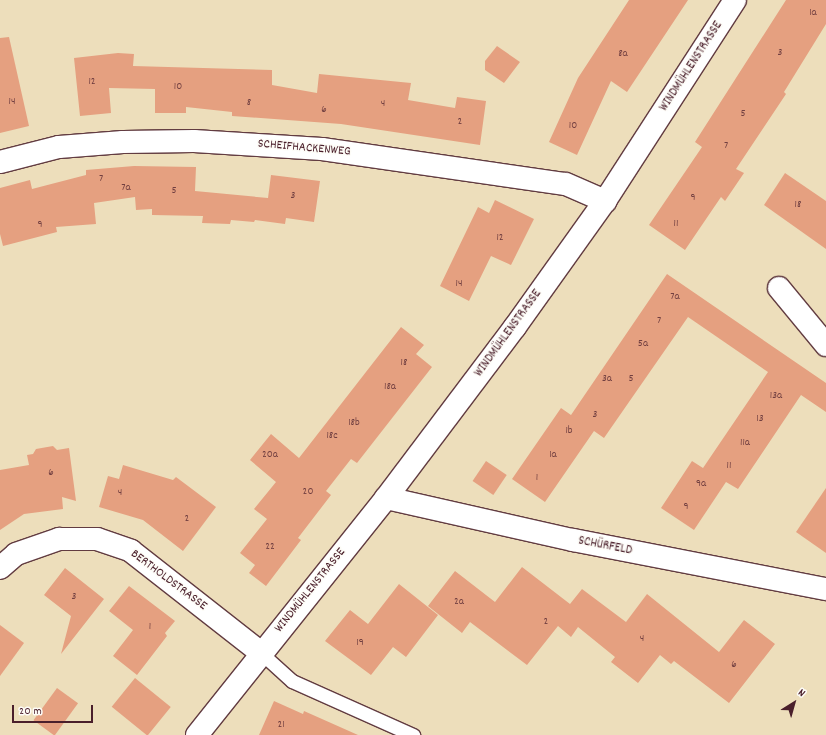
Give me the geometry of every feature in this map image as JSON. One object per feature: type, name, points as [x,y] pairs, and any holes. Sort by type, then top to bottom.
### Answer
[{"type":"street","name":"WINDMÜHLENSTRASSE","points":[[197,735],[260,652],[386,498],[515,327],[605,202],[735,0]]},
{"type":"street","name":"SCHEIFHACKENWEG","points":[[0,162],[59,147],[123,142],[194,141],[322,149],[566,184],[605,202]]},
{"type":"street","points":[[779,288],[826,345]]},
{"type":"street","name":"SCHÜRFELD","points":[[386,498],[573,540],[826,589]]},
{"type":"street","name":"BERTHOLDSTRASSE","points":[[0,568],[16,554],[59,539],[97,539],[131,551],[260,652]]},
{"type":"lane","points":[[260,652],[292,681],[413,735]]},
{"type":"building","points":[[629,0],[688,0],[627,92],[611,81],[577,155],[549,142],[578,78]]},
{"type":"building","points":[[786,0],[826,0],[826,24],[784,92],[786,94],[736,169],[744,173],[725,201],[721,197],[685,250],[649,225],[702,147],[695,142]]},
{"type":"building","points":[[9,37],[29,126],[0,133],[0,38]]},
{"type":"building","points":[[497,46],[520,62],[504,83],[485,70],[485,61]]},
{"type":"building","points":[[118,53],[134,54],[133,66],[272,70],[272,85],[317,93],[319,74],[411,83],[408,100],[455,108],[457,97],[486,101],[480,145],[341,124],[232,116],[232,112],[186,107],[186,113],[155,113],[155,89],[109,88],[111,113],[80,116],[74,58]]},
{"type":"building","points":[[134,166],[196,167],[195,191],[268,198],[271,175],[320,181],[314,222],[286,218],[285,224],[255,220],[254,222],[231,220],[230,224],[202,223],[203,216],[152,215],[152,209],[136,210],[135,197],[94,203],[96,224],[56,227],[57,232],[3,246],[0,234],[0,188],[30,180],[32,189],[86,175],[86,170]]},
{"type":"building","points":[[785,173],[826,201],[826,249],[764,205]]},
{"type":"building","points":[[495,200],[534,219],[511,265],[491,256],[469,301],[440,286],[478,207],[489,213]]},
{"type":"building","points":[[667,274],[826,383],[826,412],[801,395],[738,489],[726,482],[694,530],[661,508],[692,461],[703,468],[768,372],[688,317],[604,438],[594,431],[545,502],[512,479],[561,408],[571,415]]},
{"type":"building","points":[[401,327],[424,345],[416,354],[432,367],[357,463],[351,459],[326,491],[331,495],[298,538],[301,540],[266,586],[249,573],[255,565],[240,553],[267,519],[254,509],[276,482],[250,460],[271,434],[299,458]]},
{"type":"building","points":[[53,446],[57,450],[69,448],[76,501],[62,497],[63,509],[24,514],[0,530],[0,470],[29,465],[27,455],[33,454],[36,449]]},
{"type":"building","points":[[486,461],[507,475],[493,495],[473,481]]},
{"type":"building","points":[[123,465],[173,480],[176,477],[216,507],[183,551],[143,520],[99,507],[108,476],[119,479]]},
{"type":"building","points":[[826,488],[826,553],[796,532]]},
{"type":"building","points":[[522,567],[570,604],[582,589],[626,622],[647,594],[719,652],[744,620],[775,644],[729,703],[674,661],[671,664],[660,655],[638,683],[611,662],[615,657],[578,627],[571,637],[558,626],[527,665],[470,622],[462,633],[428,606],[455,571],[495,602]]},
{"type":"building","points":[[65,568],[104,599],[61,654],[71,616],[44,595]]},
{"type":"building","points":[[399,584],[438,615],[406,657],[393,647],[371,675],[325,641],[350,610],[368,624]]},
{"type":"building","points":[[129,586],[175,621],[165,633],[167,636],[137,675],[113,656],[133,630],[109,611]]},
{"type":"building","points":[[0,625],[24,643],[0,676]]},
{"type":"building","points":[[135,678],[171,707],[147,735],[112,707]]},
{"type":"building","points":[[57,688],[78,703],[55,735],[33,720]]},
{"type":"building","points":[[274,701],[303,714],[304,711],[358,735],[259,735]]}]
